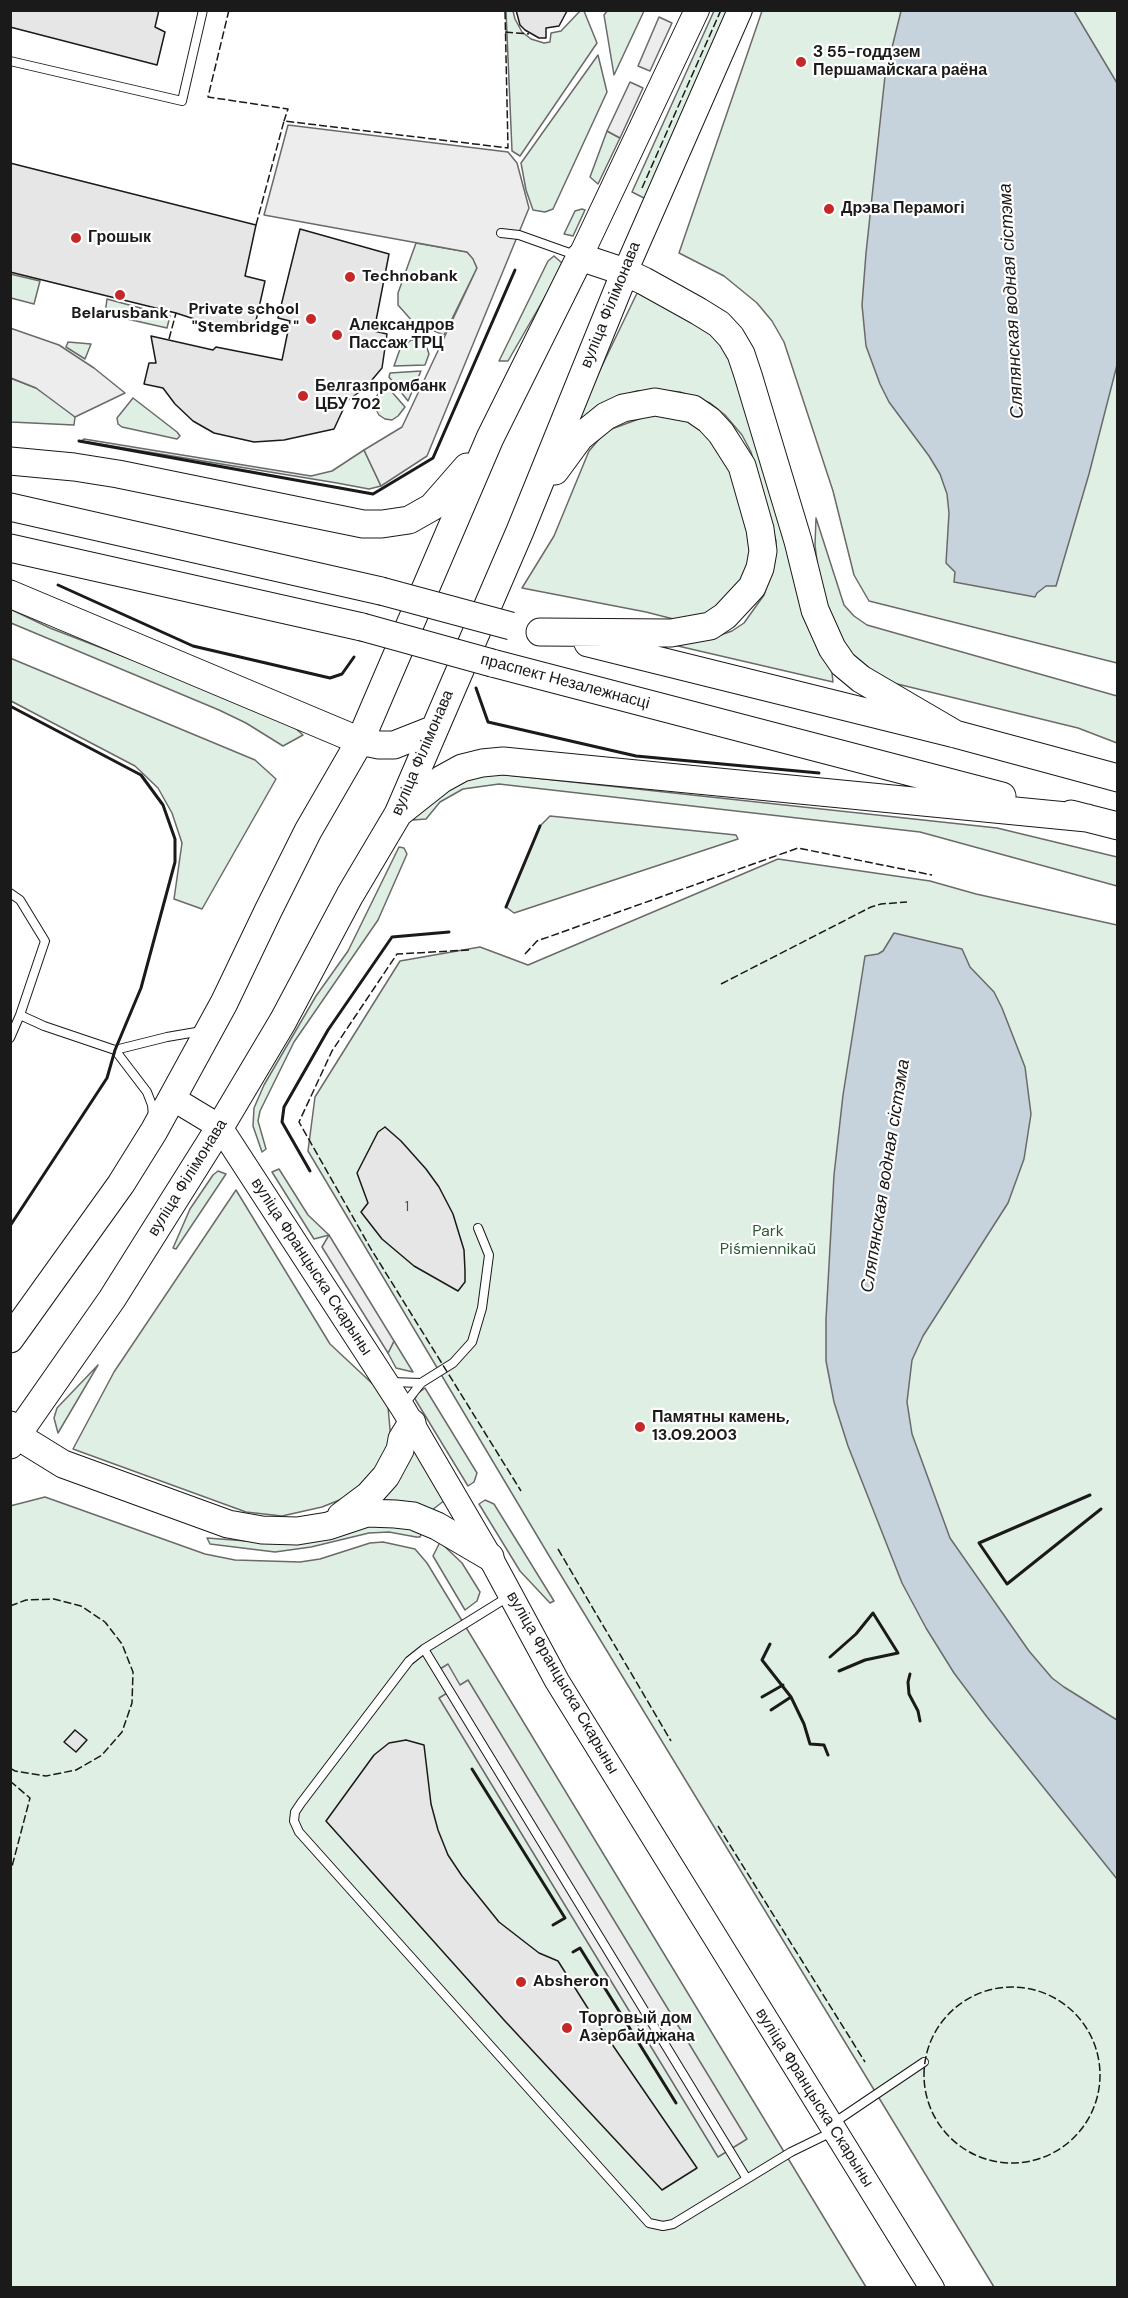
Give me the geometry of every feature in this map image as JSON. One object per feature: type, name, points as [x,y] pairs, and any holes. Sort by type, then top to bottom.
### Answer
[{"type":"main road","points":[[10,1339],[121,1184],[154,1131],[208,1032],[308,831],[360,741],[490,438],[580,257],[697,10]]},
{"type":"main road","name":"вуліца Філімонава","points":[[13,1435],[112,1299],[220,1127],[398,814],[432,730],[520,531],[625,272],[740,10]]},
{"type":"main road","points":[[580,257],[625,272],[698,311],[719,324],[731,337],[741,354],[798,541],[815,610],[832,648],[843,664],[861,679],[956,734]]},
{"type":"main road","points":[[520,531],[563,458],[580,436],[606,416],[623,408],[655,402],[693,409],[709,420],[721,433],[742,466],[760,530],[763,551],[760,568],[752,587],[725,616],[710,626],[662,633],[540,632]]},
{"type":"main road","points":[[10,461],[96,470],[363,524],[395,524],[409,520],[432,507],[452,487],[490,438]]},
{"type":"main road","points":[[10,507],[381,591],[511,626],[956,734],[1118,778]]},
{"type":"main road","name":"праспект Незалежнасці","points":[[10,548],[362,627],[1118,826]]},
{"type":"main road","points":[[10,594],[360,741],[393,745],[432,730]]},
{"type":"main road","points":[[398,814],[442,779],[462,768],[503,761],[1088,818]]},
{"type":"main road","name":"вуліца Францыска Скарыны","points":[[172,1098],[220,1127],[408,1417],[490,1557],[557,1681],[932,2288]]},
{"type":"main road","points":[[328,1526],[378,1486],[393,1465],[408,1417]]},
{"type":"main road","points":[[13,1435],[63,1464],[210,1519],[262,1530],[297,1531],[328,1526],[367,1513],[413,1516],[437,1526],[490,1557]]},
{"type":"lane","points":[[10,61],[182,101],[203,10]]},
{"type":"lane","points":[[501,233],[519,235],[580,257]]},
{"type":"lane","points":[[10,893],[20,900],[45,941],[10,1038]]},
{"type":"lane","points":[[20,1015],[44,1026],[115,1050],[198,1031],[208,1032]]},
{"type":"lane","points":[[115,1050],[147,1092],[152,1105],[154,1131]]},
{"type":"lane","points":[[408,1417],[410,1395],[421,1383],[460,1358],[475,1334],[482,1308],[489,1255],[478,1228]]},
{"type":"lane","points":[[384,1380],[421,1383]]},
{"type":"lane","points":[[511,1595],[424,1649],[409,1661],[296,1812],[294,1821],[299,1832],[649,2223],[663,2226],[673,2224],[833,2127],[924,2062]]},
{"type":"lane","points":[[424,1649],[747,2178]]},
{"type":"green space","points":[[608,10],[644,11],[614,75],[604,15]]},
{"type":"green space","points":[[506,11],[513,11],[522,32],[531,39],[544,43],[550,42],[551,33],[561,31],[580,11],[584,11],[597,43],[520,156],[512,151]]},
{"type":"green space","points":[[714,11],[728,11],[646,199],[632,192]]},
{"type":"green space","points":[[762,11],[1117,11],[1117,663],[869,601],[854,575],[833,491],[784,342],[772,321],[757,303],[724,276],[679,253]]},
{"type":"green space","points":[[598,55],[607,92],[553,209],[545,212],[533,210],[526,190],[521,163]]},
{"type":"green space","points":[[607,131],[620,138],[598,184],[590,177]]},
{"type":"green space","points":[[585,210],[573,236],[564,234],[575,211]]},
{"type":"green space","points":[[416,243],[467,252],[473,258],[477,268],[444,335],[413,322],[398,305],[398,293]]},
{"type":"green space","points":[[554,256],[562,263],[557,276],[508,361],[499,361],[548,261]]},
{"type":"green space","points":[[10,274],[40,281],[34,304],[11,298]]},
{"type":"green space","points":[[639,289],[724,337],[831,664],[833,682],[665,643],[715,637],[732,631],[744,623],[764,595],[775,561],[776,541],[751,452],[742,435],[725,415],[710,403],[680,392],[637,391],[618,397],[574,424]]},
{"type":"green space","points":[[107,299],[170,316],[167,328],[105,314]]},
{"type":"green space","points":[[411,340],[418,340],[427,348],[429,354],[425,365],[394,366],[400,349]]},
{"type":"green space","points":[[68,342],[91,344],[85,359],[66,347]]},
{"type":"green space","points":[[421,371],[408,401],[389,377],[390,373]]},
{"type":"green space","points":[[10,378],[36,388],[61,405],[75,417],[74,425],[11,422]]},
{"type":"green space","points":[[385,384],[405,407],[392,420],[379,415],[374,406],[376,397]]},
{"type":"green space","points":[[133,398],[180,436],[177,439],[122,427],[118,424],[117,418]]},
{"type":"green space","points":[[666,414],[699,423],[732,464],[752,543],[752,558],[734,594],[702,616],[681,621],[522,588],[554,536],[589,451],[606,431],[647,416]]},
{"type":"green space","points":[[84,439],[311,476],[332,471],[364,450],[381,486],[369,489],[81,441]]},
{"type":"green space","points":[[816,518],[844,605],[854,616],[867,625],[1117,696],[1117,743],[1078,728],[889,682],[873,673],[850,653],[829,615],[818,570],[815,545]]},
{"type":"green space","points":[[10,609],[50,628],[244,703],[295,728],[303,735],[283,746],[246,723],[219,710],[11,623]]},
{"type":"green space","points":[[10,658],[255,760],[276,779],[202,909],[174,899],[182,843],[172,813],[158,788],[135,766],[11,701]]},
{"type":"green space","points":[[489,773],[997,828],[1117,857],[1117,886],[920,832],[499,784],[463,789],[440,802],[426,819],[413,820],[429,796],[440,786]]},
{"type":"green space","points":[[550,816],[736,835],[738,839],[514,913],[506,907],[540,826]]},
{"type":"green space","points":[[399,847],[404,848],[407,854],[378,920],[294,1042],[260,1111],[258,1121],[266,1149],[262,1152],[253,1126],[254,1108],[264,1085],[316,996],[348,951]]},
{"type":"green space","name":"Park Piśmiennikaŭ","points":[[778,859],[930,881],[976,894],[1117,925],[1117,2287],[994,2287],[548,1554],[308,1151],[315,1097],[400,961],[480,947],[528,965]]},
{"type":"green space","points":[[279,1169],[308,1215],[329,1235],[314,1239],[272,1172]]},
{"type":"green space","points":[[218,1171],[226,1174],[176,1249],[173,1248],[190,1209]]},
{"type":"green space","points":[[236,1190],[330,1344],[377,1388],[388,1407],[391,1440],[384,1465],[347,1497],[322,1507],[282,1516],[246,1512],[73,1449],[114,1372]]},
{"type":"green space","points":[[394,1341],[413,1372],[396,1368],[388,1353]]},
{"type":"green space","points":[[98,1365],[58,1433],[54,1418],[57,1408]]},
{"type":"green space","points":[[425,1388],[477,1473],[474,1482],[468,1486],[415,1399],[417,1394]]},
{"type":"green space","points":[[412,1437],[449,1497],[432,1510],[402,1501],[380,1500]]},
{"type":"green space","points":[[45,1497],[205,1554],[235,1560],[300,1562],[320,1559],[370,1543],[383,1542],[415,1549],[427,1563],[866,2287],[11,2288],[10,1506]]},
{"type":"green space","points":[[485,1500],[494,1504],[554,1601],[550,1603],[520,1571],[479,1504]]},
{"type":"green space","points":[[373,1525],[401,1526],[422,1532],[420,1537],[389,1532],[369,1533],[311,1547],[275,1552],[210,1544],[207,1538],[273,1543]]},
{"type":"green space","points":[[440,1542],[462,1563],[480,1592],[477,1601],[465,1610],[433,1556]]},
{"type":"shaded area","points":[[659,17],[672,23],[650,71],[638,66]]},
{"type":"shaded area","points":[[630,82],[643,88],[620,138],[607,131]]},
{"type":"shaded area","points":[[288,125],[508,152],[517,163],[529,208],[427,456],[381,486],[364,450],[402,427],[477,268],[467,252],[264,215]]},
{"type":"shaded area","points":[[10,328],[59,345],[94,368],[125,393],[75,417],[36,388],[11,378]]},
{"type":"shaded area","points":[[329,1235],[394,1341],[388,1353],[322,1247]]},
{"type":"shaded area","points":[[448,1664],[460,1685],[468,1680],[747,2139],[718,2157],[439,1698],[452,1690],[440,1669]]},
{"type":"water","name":"Сляпянская водная сістэма","points":[[901,11],[1074,11],[1117,83],[1117,365],[1089,474],[1056,586],[1046,586],[1035,597],[954,582],[955,572],[946,563],[949,513],[947,494],[940,474],[889,402],[866,346],[862,305],[866,253],[885,76]]},
{"type":"water","name":"Сляпянская водная сістэма","points":[[894,933],[962,949],[970,967],[994,992],[1002,1008],[1025,1067],[1031,1114],[1024,1159],[1008,1203],[923,1336],[912,1360],[907,1402],[912,1434],[950,1538],[1029,1651],[1052,1678],[1117,1720],[1117,1879],[987,1717],[954,1673],[926,1628],[902,1583],[848,1446],[834,1402],[826,1361],[826,1319],[834,1175],[843,1095],[865,956],[883,951]]},
{"type":"building","points":[[10,10],[159,10],[155,27],[165,32],[157,65],[10,27]]},
{"type":"building","points":[[516,10],[567,11],[559,26],[546,28],[546,38],[539,38],[520,25]]},
{"type":"building","points":[[10,163],[256,225],[245,276],[265,281],[255,325],[238,321],[234,332],[176,313],[10,272]]},
{"type":"building","name":"Александров Пассаж ТРЦ","points":[[300,229],[389,254],[374,331],[387,334],[382,368],[366,387],[347,401],[334,429],[284,440],[254,442],[214,433],[193,421],[175,404],[163,388],[144,384],[149,363],[156,363],[151,336],[213,350],[216,347],[282,360],[290,321],[278,318]]},
{"type":"building","points":[[385,1127],[426,1169],[439,1187],[453,1214],[464,1250],[465,1282],[458,1291],[414,1266],[382,1239],[361,1212],[368,1203],[357,1173],[378,1132]]},
{"type":"building","points":[[75,1730],[87,1740],[76,1752],[64,1742]]},
{"type":"building","name":"Absheron","points":[[406,1740],[424,1745],[431,1804],[438,1830],[448,1855],[462,1876],[499,1922],[539,1953],[558,1961],[594,2018],[697,2168],[662,2190],[504,2020],[326,1821],[374,1755],[389,1743]]},
{"type":"fence","points":[[229,10],[208,97],[288,109],[284,121]]},
{"type":"fence","points":[[256,225],[284,121],[508,148],[505,10]]},
{"type":"fence","points":[[642,188],[721,10]]},
{"type":"fence","points":[[505,32],[529,34]]},
{"type":"fence","points":[[169,339],[176,313]]},
{"type":"fence","points":[[525,954],[537,941],[798,848],[932,875]]},
{"type":"fence","points":[[721,984],[871,907],[907,902]]},
{"type":"fence","points":[[469,950],[397,954],[332,1051],[299,1122],[371,1249],[521,1491]]},
{"type":"fence","points":[[558,1549],[671,1741]]},
{"type":"fence","points":[[10,1606],[26,1600],[54,1599],[81,1606],[105,1622],[122,1644],[133,1672],[132,1703],[122,1732],[102,1755],[76,1770],[46,1776],[15,1771],[10,1768]]},
{"type":"fence","points":[[10,1781],[30,1798],[10,1874]]},
{"type":"fence","points":[[718,1826],[865,2062]]},
{"type":"fence","points":[[1012,1987],[1046,1994],[1061,2002],[1074,2013],[1085,2026],[1093,2041],[1100,2075],[1093,2109],[1085,2124],[1074,2137],[1061,2148],[1046,2156],[1012,2163],[978,2156],[963,2148],[950,2137],[939,2124],[931,2109],[924,2075],[931,2041],[939,2026],[950,2013],[963,2002],[978,1994],[1012,1987]]},
{"type":"wall","points":[[79,441],[373,494],[433,458],[515,270]]},
{"type":"wall","points":[[58,585],[193,646],[330,678],[342,674],[354,657]]},
{"type":"wall","points":[[476,688],[488,722],[636,756],[819,773]]},
{"type":"wall","points":[[10,706],[141,775],[163,805],[175,839],[175,862],[141,988],[115,1050],[107,1078],[10,1226]]},
{"type":"wall","points":[[506,907],[540,826]]},
{"type":"wall","points":[[310,1171],[282,1122],[284,1107],[328,1030],[392,937],[449,932]]},
{"type":"wall","points":[[1090,1495],[979,1543],[1007,1584],[1101,1509]]},
{"type":"wall","points":[[830,1657],[856,1634],[873,1613],[898,1653],[865,1660],[839,1671]]},
{"type":"wall","points":[[770,1644],[762,1660],[791,1697],[804,1724],[810,1744],[824,1745],[828,1755]]},
{"type":"wall","points":[[910,1674],[909,1694],[918,1711],[920,1721]]},
{"type":"wall","points":[[762,1697],[783,1685]]},
{"type":"wall","points":[[771,1710],[791,1697]]},
{"type":"wall","points":[[472,1769],[565,1918],[553,1925]]},
{"type":"wall","points":[[573,1952],[580,1948],[676,2103]]},
{"type":"place","name":"З 55-годдзем Першамайскага раёна","points":[[801,62]]},
{"type":"place","name":"Дрэва Перамогі","points":[[829,209]]},
{"type":"place","name":"Грошык","points":[[76,238]]},
{"type":"place","name":"Technobank","points":[[350,277]]},
{"type":"place","name":"Belarusbank","points":[[120,295]]},
{"type":"place","name":"Private school \"Stembridge \"","points":[[311,319]]},
{"type":"place","name":"Александров Пассаж ТРЦ","points":[[337,335]]},
{"type":"place","name":"Белгазпромбанк ЦБУ 702","points":[[303,396]]},
{"type":"place","name":"Памятны камень, 13.09.2003","points":[[640,1427]]},
{"type":"place","name":"Absheron","points":[[521,1982]]},
{"type":"place","name":"Торговый дом Азербайджана","points":[[567,2028]]}]
